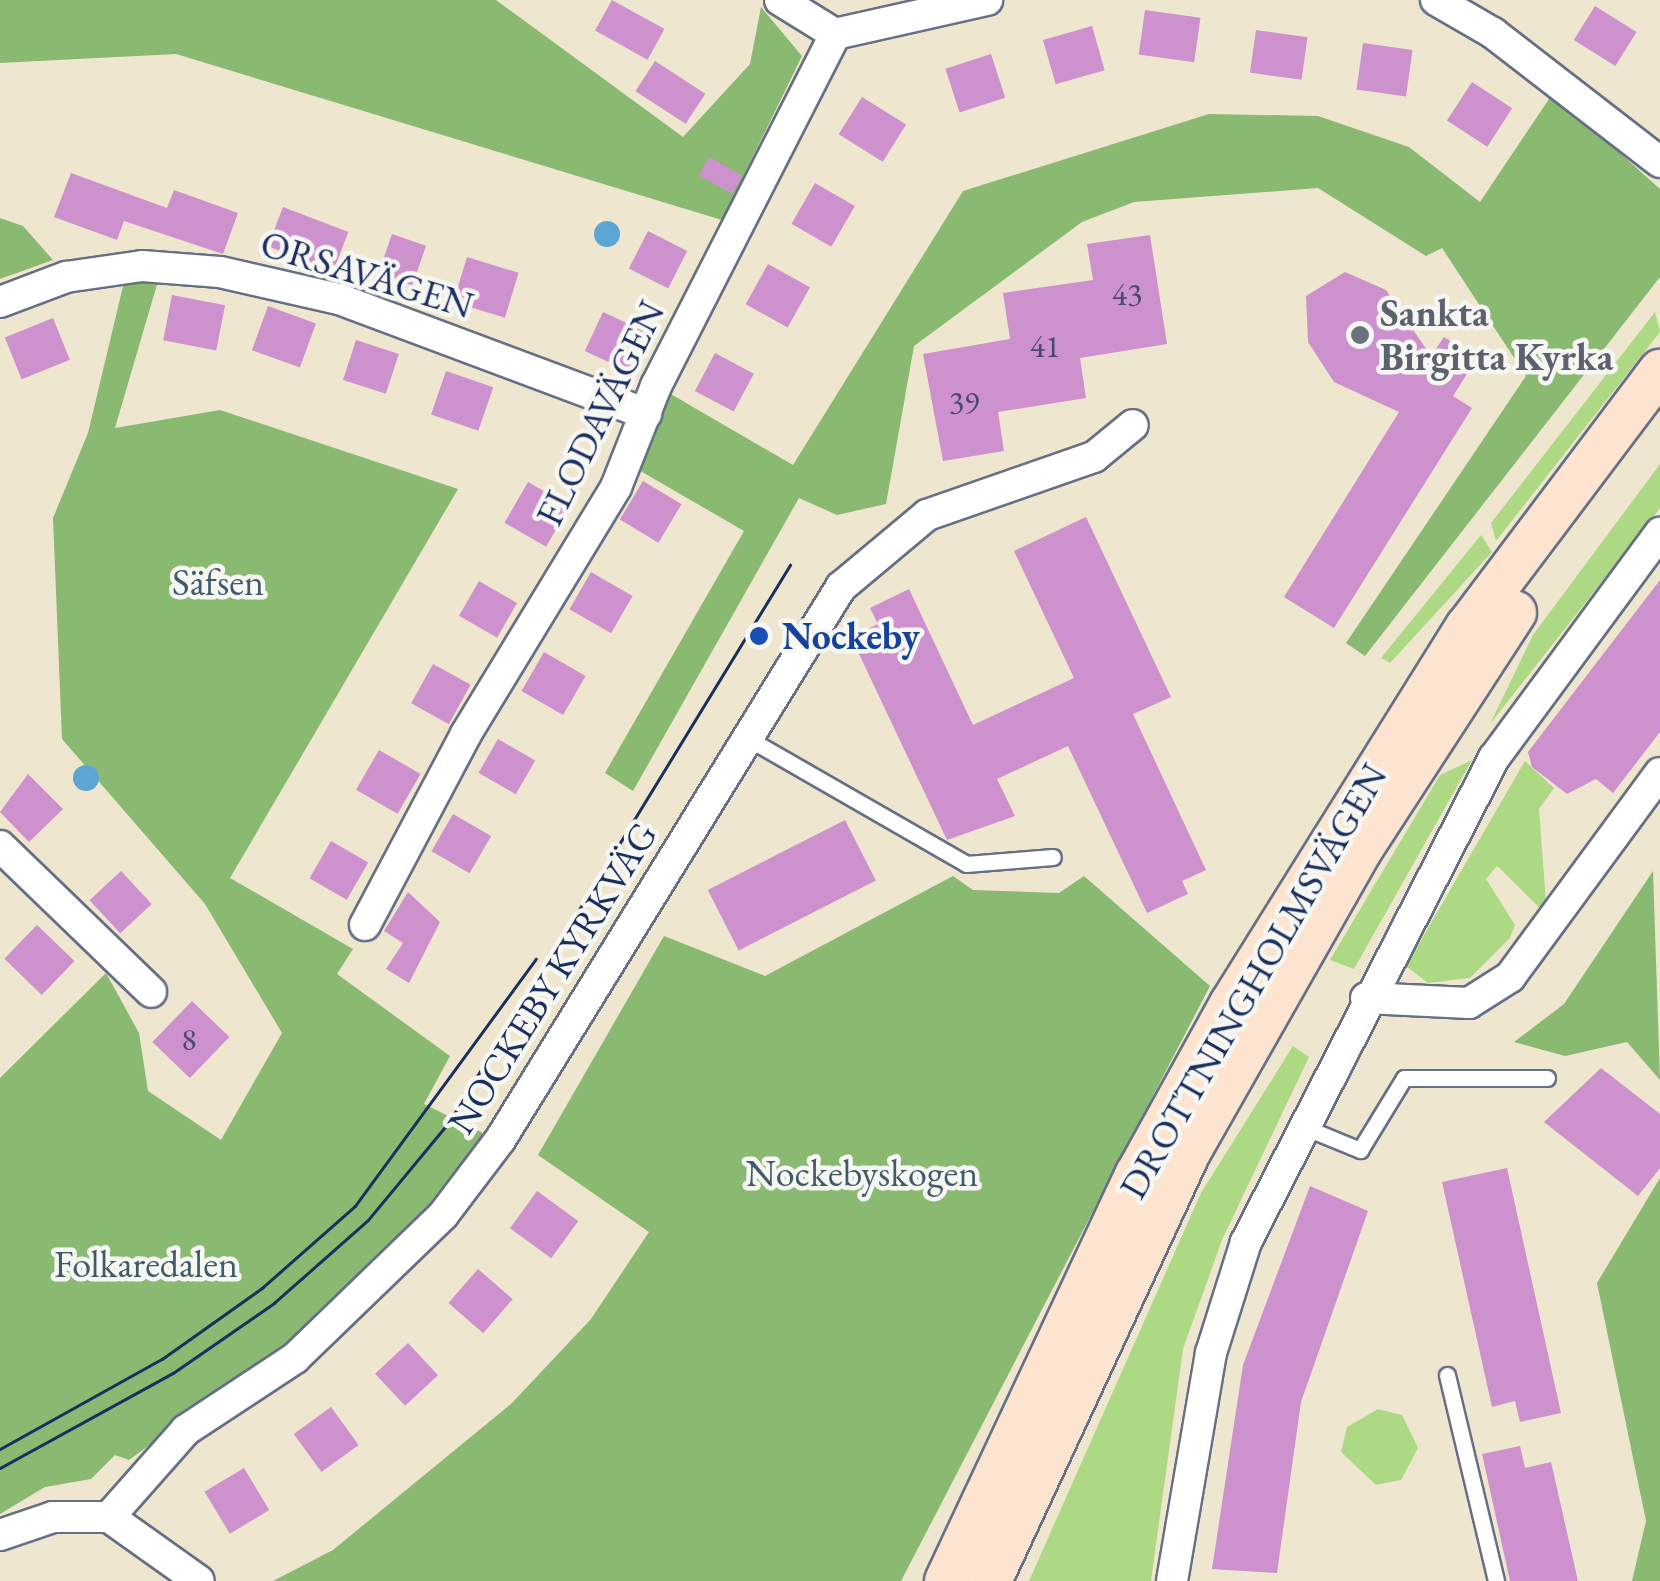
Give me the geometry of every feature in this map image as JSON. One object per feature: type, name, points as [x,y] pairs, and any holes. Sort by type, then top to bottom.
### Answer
[{"type":"main road","points":[[1562,522],[1660,371]]},
{"type":"main road","points":[[1562,522],[1660,414]]},
{"type":"main road","name":"DROTTNINGHOLMSVÄGEN","points":[[946,1581],[1137,1174],[1231,1004],[1403,722],[1562,522]]},
{"type":"main road","name":"DROTTNINGHOLMSVÄGEN","points":[[990,1581],[1188,1154],[1262,1020],[1562,522]]},
{"type":"street","points":[[780,0],[835,34],[987,0]]},
{"type":"street","points":[[1436,0],[1494,33],[1660,162]]},
{"type":"street","name":"FLODAVÄGEN","points":[[365,925],[466,734],[616,487],[646,414],[835,34]]},
{"type":"street","name":"ORSAVÄGEN","points":[[0,302],[66,277],[142,266],[239,275],[340,299],[646,414]]},
{"type":"street","name":"NOCKEBY KYRKVÄG","points":[[108,1517],[186,1430],[295,1358],[443,1214],[500,1140],[841,587],[926,515],[1094,457],[1133,425]]},
{"type":"street","points":[[1172,1581],[1211,1353],[1246,1242],[1366,998],[1494,758],[1660,533]]},
{"type":"street","points":[[1366,998],[1469,1003],[1510,977],[1660,773]]},
{"type":"street","points":[[0,846],[151,992]]},
{"type":"street","points":[[0,1536],[53,1517],[108,1517],[199,1581]]},
{"type":"lane","points":[[749,738],[966,864],[1053,857]]},
{"type":"lane","points":[[1304,1126],[1360,1150],[1404,1078],[1547,1078]]},
{"type":"lane","points":[[1448,1375],[1496,1581]]},
{"type":"green space","points":[[0,0],[496,0],[683,137],[750,64],[761,7],[802,56],[722,220],[176,54],[0,63]]},
{"type":"green space","points":[[1553,93],[1660,189],[1660,277],[1365,656],[1346,643],[1526,376],[1442,248],[1426,256],[1318,188],[1134,202],[1082,222],[914,346],[886,504],[837,515],[799,498],[633,791],[605,773],[744,531],[637,469],[669,393],[793,465],[963,191],[1209,114],[1318,116],[1409,147],[1480,202]]},
{"type":"green space","points":[[0,218],[23,226],[53,260],[0,279]]},
{"type":"green space","points":[[158,281],[115,428],[220,410],[458,489],[230,878],[353,949],[337,974],[450,1056],[424,1104],[483,1133],[429,1210],[285,1346],[129,1460],[115,1455],[91,1479],[45,1487],[0,1514],[0,1078],[106,973],[139,1033],[148,1091],[221,1140],[282,1033],[205,904],[62,739],[53,518],[88,433],[124,282]]},
{"type":"green space","points":[[1655,312],[1660,332],[1496,541],[1491,523]]},
{"type":"green space","points":[[1660,464],[1660,508],[1490,724],[1533,635]]},
{"type":"green space","points":[[1481,535],[1492,552],[1390,663],[1381,658]]},
{"type":"green space","points":[[1472,760],[1354,969],[1330,960],[1440,775]]},
{"type":"green space","points":[[1525,761],[1554,788],[1539,809],[1546,902],[1541,909],[1497,866],[1486,879],[1515,925],[1510,938],[1470,978],[1428,983],[1406,966]]},
{"type":"green space","points":[[1653,871],[1660,1080],[1627,1042],[1565,1056],[1514,1042],[1564,1004]]},
{"type":"green space","name":"Nockebyskogen","points":[[953,876],[973,890],[1059,893],[1084,876],[1210,986],[901,1581],[273,1581],[333,1550],[511,1404],[591,1319],[649,1232],[538,1155],[664,936],[765,976]]},
{"type":"green space","points":[[1293,1046],[1309,1057],[1222,1240],[1183,1349],[1151,1581],[1029,1581],[1201,1193]]},
{"type":"green space","points":[[1660,1178],[1660,1581],[1632,1581],[1646,1521],[1597,1283]]},
{"type":"green space","points":[[1378,1409],[1402,1415],[1418,1448],[1401,1480],[1376,1485],[1341,1452],[1347,1427]]},
{"type":"water","points":[[607,221],[617,224],[617,244],[607,247],[597,244],[594,234],[597,224]]},
{"type":"water","points":[[86,765],[95,769],[99,778],[95,787],[86,791],[77,787],[73,778],[77,769]]},
{"type":"building","points":[[612,0],[664,29],[648,60],[595,31]]},
{"type":"building","points":[[1595,6],[1637,32],[1615,66],[1574,40]]},
{"type":"building","points":[[1145,10],[1200,18],[1194,62],[1139,55]]},
{"type":"building","points":[[1092,26],[1105,70],[1056,84],[1043,40]]},
{"type":"building","points":[[1256,30],[1307,37],[1302,80],[1250,73]]},
{"type":"building","points":[[1363,43],[1413,50],[1406,97],[1356,90]]},
{"type":"building","points":[[991,54],[1005,98],[960,113],[945,69]]},
{"type":"building","points":[[655,61],[705,94],[686,124],[635,91]]},
{"type":"building","points":[[1472,82],[1512,108],[1487,147],[1447,121]]},
{"type":"building","points":[[862,97],[906,125],[883,162],[839,134]]},
{"type":"building","points":[[709,157],[742,175],[732,194],[699,175]]},
{"type":"building","points":[[71,173],[167,208],[174,190],[238,213],[223,254],[124,221],[117,240],[54,217]]},
{"type":"building","points":[[815,183],[855,206],[831,247],[792,224]]},
{"type":"building","points":[[283,207],[348,232],[333,271],[268,246]]},
{"type":"building","points":[[648,231],[687,251],[668,288],[629,268]]},
{"type":"building","points":[[392,234],[426,246],[412,285],[378,274]]},
{"type":"building","points":[[1150,235],[1167,344],[1080,358],[1086,398],[998,412],[1004,451],[943,461],[923,354],[1010,339],[1003,293],[1093,280],[1087,244]]},
{"type":"building","points":[[467,257],[519,273],[505,318],[453,302]]},
{"type":"building","points":[[768,264],[810,287],[788,328],[746,304]]},
{"type":"building","points":[[1345,272],[1386,290],[1431,356],[1444,337],[1477,358],[1453,396],[1472,408],[1334,628],[1284,597],[1399,412],[1334,382],[1308,342],[1306,296]]},
{"type":"building","points":[[172,295],[225,305],[216,350],[163,340]]},
{"type":"building","points":[[268,306],[316,323],[300,368],[252,350]]},
{"type":"building","points":[[603,312],[646,332],[627,371],[585,351]]},
{"type":"building","points":[[53,318],[70,360],[22,379],[5,337]]},
{"type":"building","points":[[356,340],[399,354],[386,394],[343,380]]},
{"type":"building","points":[[715,353],[754,374],[734,412],[695,391]]},
{"type":"building","points":[[446,371],[493,387],[478,431],[431,414]]},
{"type":"building","points":[[643,481],[682,504],[658,543],[620,520]]},
{"type":"building","points":[[528,482],[570,506],[546,547],[505,523]]},
{"type":"building","points":[[1086,517],[1171,697],[1133,714],[1206,870],[1182,881],[1188,894],[1147,913],[1068,746],[997,779],[1015,816],[947,840],[851,637],[878,624],[870,608],[909,589],[973,725],[1074,678],[1014,551]]},
{"type":"building","points":[[591,572],[633,596],[611,633],[570,609]]},
{"type":"building","points":[[1660,580],[1660,732],[1613,793],[1596,779],[1567,794],[1532,767],[1528,752]]},
{"type":"building","points":[[479,581],[517,603],[497,638],[459,616]]},
{"type":"building","points":[[544,652],[586,676],[563,715],[522,691]]},
{"type":"building","points":[[433,664],[471,685],[449,724],[411,703]]},
{"type":"building","points":[[498,739],[535,760],[516,794],[478,773]]},
{"type":"building","points":[[379,750],[421,774],[398,814],[356,790]]},
{"type":"building","points":[[28,774],[63,809],[29,842],[0,812]]},
{"type":"building","points":[[453,814],[491,836],[470,873],[432,851]]},
{"type":"building","points":[[845,820],[876,881],[739,951],[708,890]]},
{"type":"building","points":[[331,841],[368,862],[347,900],[310,878]]},
{"type":"building","points":[[121,871],[152,904],[120,933],[90,900]]},
{"type":"building","points":[[408,892],[440,922],[409,983],[386,969],[403,943],[384,931]]},
{"type":"building","points":[[37,925],[74,961],[42,995],[4,959]]},
{"type":"building","points":[[192,1001],[229,1037],[190,1078],[152,1042]]},
{"type":"building","points":[[1601,1068],[1660,1114],[1660,1168],[1638,1196],[1544,1122]]},
{"type":"building","points":[[1507,1168],[1561,1413],[1520,1422],[1515,1401],[1492,1407],[1442,1182]]},
{"type":"building","points":[[1310,1186],[1368,1211],[1301,1402],[1277,1573],[1212,1569],[1243,1365]]},
{"type":"building","points":[[537,1191],[578,1221],[551,1258],[510,1228]]},
{"type":"building","points":[[478,1269],[513,1299],[483,1333],[448,1303]]},
{"type":"building","points":[[408,1343],[438,1375],[405,1406],[375,1374]]},
{"type":"building","points":[[331,1407],[359,1445],[321,1472],[294,1434]]},
{"type":"building","points":[[1520,1446],[1525,1468],[1551,1462],[1578,1581],[1510,1581],[1482,1454]]},
{"type":"building","points":[[244,1468],[269,1510],[230,1534],[205,1492]]},
{"type":"tram line","points":[[0,1468],[173,1373],[274,1303],[368,1220],[449,1122],[790,565]]},
{"type":"tram line","points":[[0,1449],[162,1359],[262,1288],[355,1206],[536,959]]},
{"type":"place","name":"Sankta Birgitta Kyrka","points":[[1360,335]]},
{"type":"place","name":"Nockeby","points":[[759,636]]},
{"type":"park label","name":"Säfsen","points":[[218,582]]},
{"type":"park label","name":"Folkaredalen","points":[[146,1264]]}]
